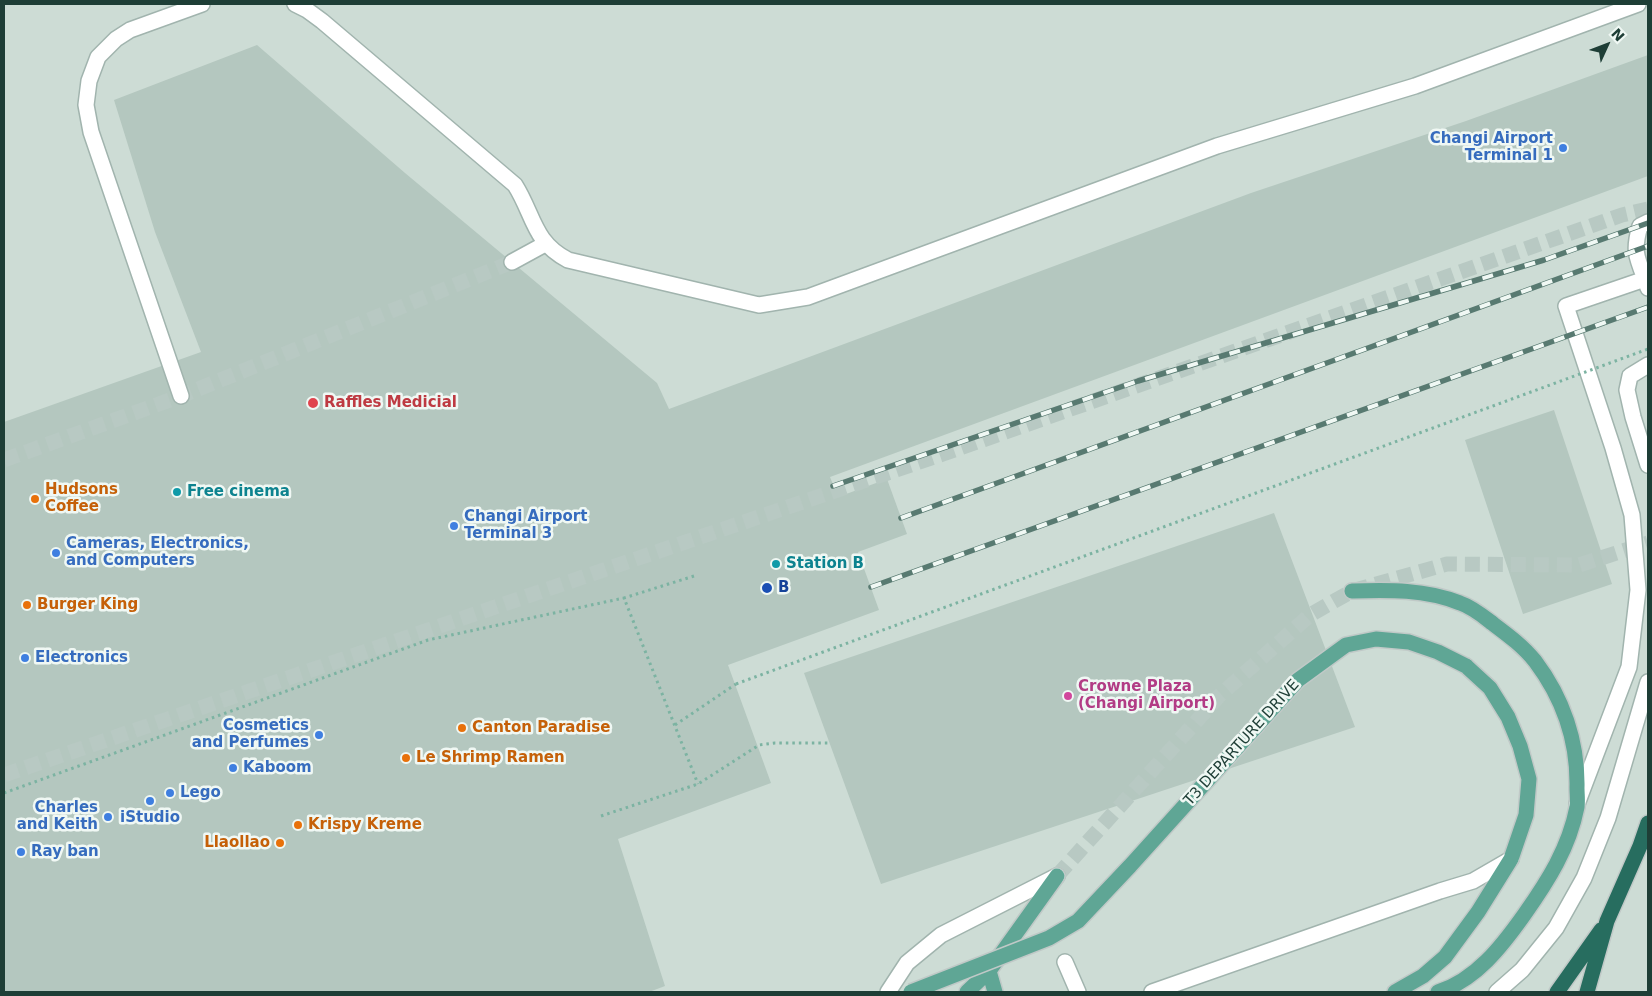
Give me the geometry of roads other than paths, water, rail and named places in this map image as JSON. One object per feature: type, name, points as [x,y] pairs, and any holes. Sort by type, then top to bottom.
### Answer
[{"type":"highway","points":[[1587,992],[1607,921],[1648,823]]},
{"type":"highway","points":[[1557,992],[1607,921]]},
{"type":"main road","points":[[1352,591],[1402,590],[1432,594],[1462,603],[1515,640],[1534,661],[1566,717],[1575,749],[1578,774],[1577,806],[1556,867],[1501,947],[1481,967],[1447,990],[1438,992]]},
{"type":"main road","name":"T3 DEPARTURE DRIVE","points":[[911,992],[1049,938],[1078,921],[1298,680],[1346,645],[1376,639],[1409,642],[1438,652],[1466,666],[1490,688],[1508,717],[1520,746],[1529,779],[1526,815],[1511,859],[1478,912],[1444,957],[1422,976],[1395,992]]},
{"type":"main road","points":[[967,992],[989,971],[1056,876]]},
{"type":"main road","points":[[989,971],[995,992]]},
{"type":"lane","points":[[181,396],[91,132],[86,105],[89,81],[98,57],[116,39],[130,30],[202,4]]},
{"type":"lane","points":[[295,4],[322,21],[515,185],[524,199],[536,230],[545,244],[556,254],[568,260],[760,305],[808,297],[1218,146],[1415,86],[1638,4]]},
{"type":"lane","points":[[1577,806],[1629,667],[1638,590],[1632,515],[1613,448],[1566,306],[1647,284],[1637,258],[1635,243],[1640,226],[1648,222]]},
{"type":"lane","points":[[512,262],[545,244]]},
{"type":"lane","points":[[1648,364],[1630,376],[1627,390],[1633,417],[1648,465]]},
{"type":"lane","points":[[1497,992],[1522,970],[1556,928],[1584,878],[1608,818],[1648,682]]},
{"type":"lane","points":[[1152,992],[1473,881],[1511,859]]},
{"type":"lane","points":[[888,992],[906,963],[941,935],[1056,876]]},
{"type":"lane","points":[[1065,962],[1078,992]]},
{"type":"tunnel","points":[[4,775],[943,454],[1622,215],[1648,209]]},
{"type":"tunnel","points":[[4,460],[181,396],[512,262]]},
{"type":"tunnel","points":[[1057,876],[1220,695],[1310,615],[1352,591],[1447,564],[1579,565],[1648,543]]},
{"type":"railway","points":[[833,486],[1138,381],[1544,260],[1648,223]]},
{"type":"railway","points":[[901,518],[1648,246]]},
{"type":"railway","points":[[871,587],[1648,307]]},
{"type":"place","name":"Changi Airport Terminal 1","points":[[1563,148]]},
{"type":"place","name":"Raffles Medicial","points":[[313,403]]},
{"type":"place","name":"Free cinema","points":[[177,492]]},
{"type":"place","name":"Hudsons Coffee","points":[[35,499]]},
{"type":"place","name":"Changi Airport Terminal 3","points":[[454,526]]},
{"type":"place","name":"Cameras, Electronics, and Computers","points":[[56,553]]},
{"type":"place","name":"Station B","points":[[776,564]]},
{"type":"place","name":"B","points":[[767,588]]},
{"type":"place","name":"Burger King","points":[[27,605]]},
{"type":"place","name":"Electronics","points":[[25,658]]},
{"type":"place","name":"Crowne Plaza (Changi Airport)","points":[[1068,696]]},
{"type":"place","name":"Canton Paradise","points":[[462,728]]},
{"type":"place","name":"Cosmetics and Perfumes","points":[[319,735]]},
{"type":"place","name":"Le Shrimp Ramen","points":[[406,758]]},
{"type":"place","name":"Kaboom","points":[[233,768]]},
{"type":"place","name":"Lego","points":[[170,793]]},
{"type":"place","name":"iStudio","points":[[150,801]]},
{"type":"place","name":"Charles and Keith","points":[[108,817]]},
{"type":"place","name":"Krispy Kreme","points":[[298,825]]},
{"type":"place","name":"Llaollao","points":[[280,843]]},
{"type":"place","name":"Ray ban","points":[[21,852]]}]
